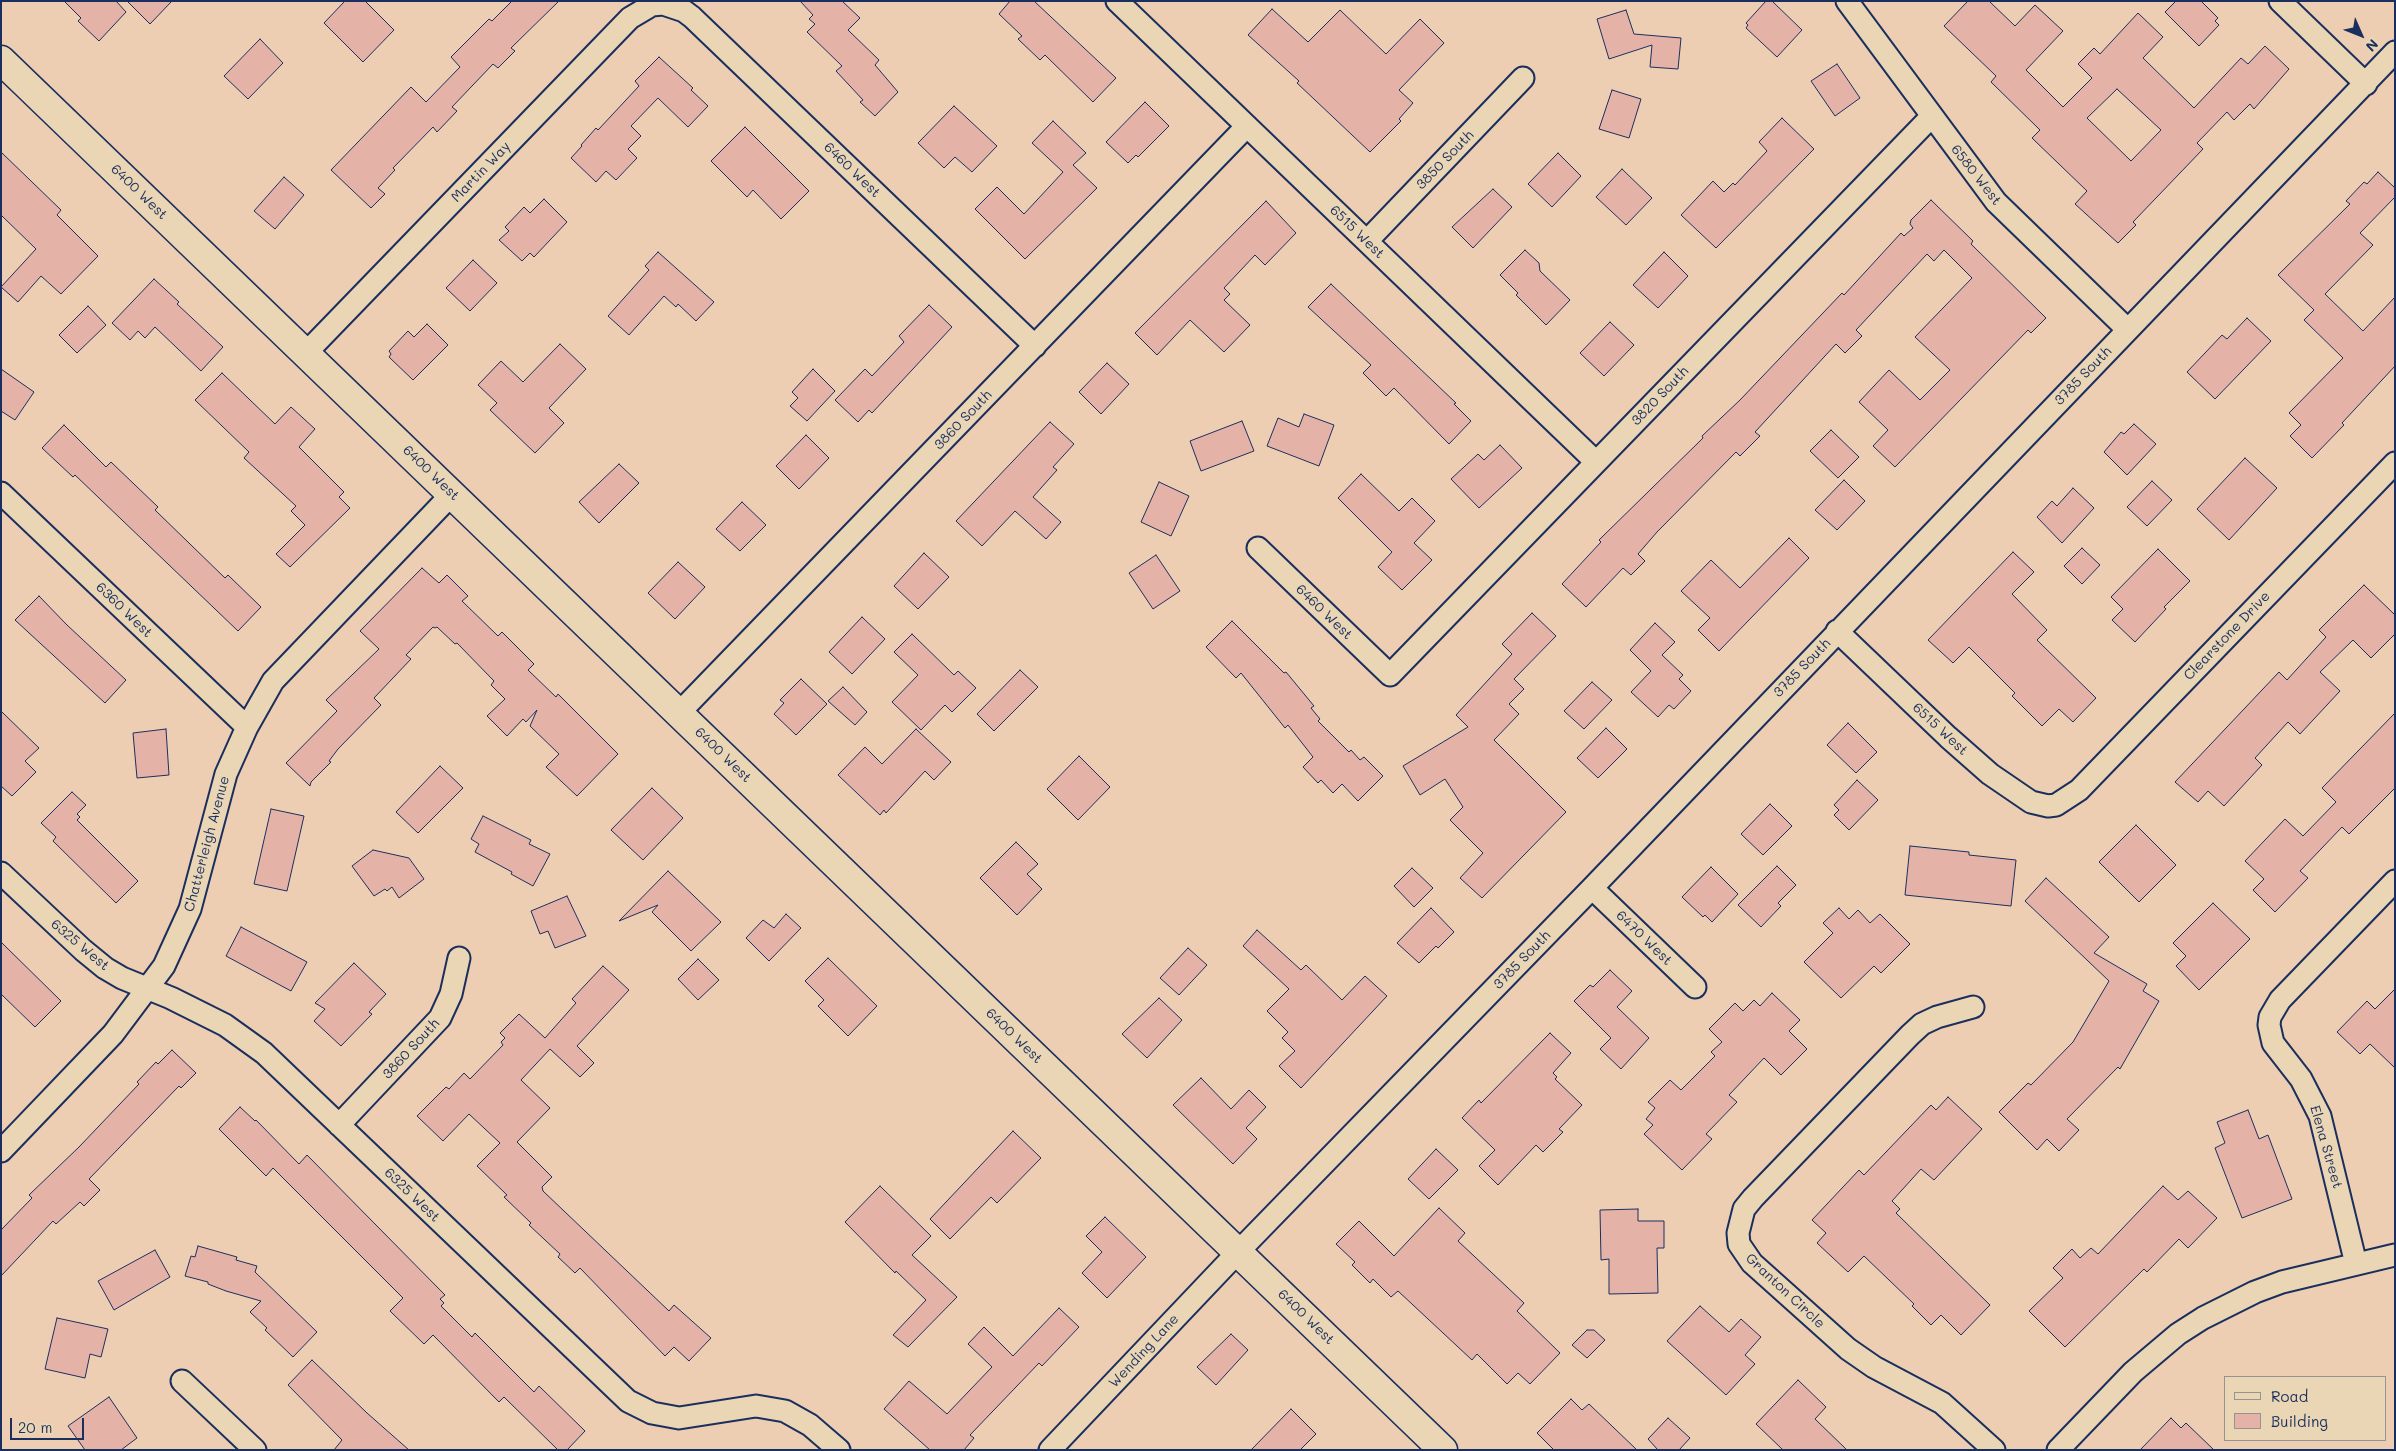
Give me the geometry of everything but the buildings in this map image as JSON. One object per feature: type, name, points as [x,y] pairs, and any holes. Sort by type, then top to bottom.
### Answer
[{"type":"street","name":"6515 West","points":[[1117,1],[1596,462]]},
{"type":"street","name":"6580 West","points":[[1847,1],[1931,117],[1996,202],[2127,329]]},
{"type":"street","points":[[2280,1],[2366,84]]},
{"type":"street","name":"6460 West","points":[[663,4],[684,11],[692,17],[1035,346]]},
{"type":"street","name":"Martin Way","points":[[306,353],[630,18],[652,5],[663,4]]},
{"type":"street","name":"3785 South","points":[[1238,1252],[1592,888],[2395,52]]},
{"type":"street","name":"6400 West","points":[[1,60],[1443,1450]]},
{"type":"street","name":"3850 South","points":[[1366,241],[1524,78]]},
{"type":"street","name":"3820 South","points":[[1390,675],[1931,117]]},
{"type":"street","name":"3860 South","points":[[679,713],[1247,126]]},
{"type":"street","name":"Clearstone Drive","points":[[2056,805],[2072,797],[2395,463]]},
{"type":"street","name":"6360 West","points":[[1,493],[247,727]]},
{"type":"street","name":"Chatterleigh Avenue","points":[[1,1151],[113,1034],[149,988],[173,950],[190,909],[223,782],[247,727],[266,693],[283,669],[452,494]]},
{"type":"street","name":"6460 West","points":[[1258,548],[1390,675]]},
{"type":"street","name":"6515 West","points":[[1837,631],[1948,737],[1990,774],[2031,802],[2048,806],[2056,805]]},
{"type":"street","name":"6325 West","points":[[1,873],[93,959],[122,978],[149,988],[225,1025],[253,1044],[628,1401],[652,1413],[679,1418],[708,1415],[743,1407],[770,1408],[798,1417],[839,1450]]},
{"type":"street","name":"Elena Street","points":[[2356,1264],[2320,1116],[2301,1079],[2273,1043],[2269,1025],[2270,1017],[2280,1000],[2395,881]]},
{"type":"street","name":"6470 West","points":[[1592,888],[1695,987]]},
{"type":"street","name":"3860 South","points":[[339,1125],[440,1018],[451,994],[459,958]]},
{"type":"street","name":"Granton Circle","points":[[1973,1007],[1937,1017],[1910,1034],[1753,1198],[1744,1209],[1738,1234],[1739,1244],[1752,1263],[1848,1349],[1874,1367],[1922,1390],[1942,1403],[1994,1450]]},
{"type":"street","name":"Wending Lane","points":[[1050,1450],[1238,1252]]},
{"type":"street","points":[[2058,1450],[2133,1372],[2170,1340],[2202,1318],[2264,1289],[2395,1254]]},
{"type":"street","points":[[182,1381],[255,1450]]}]
